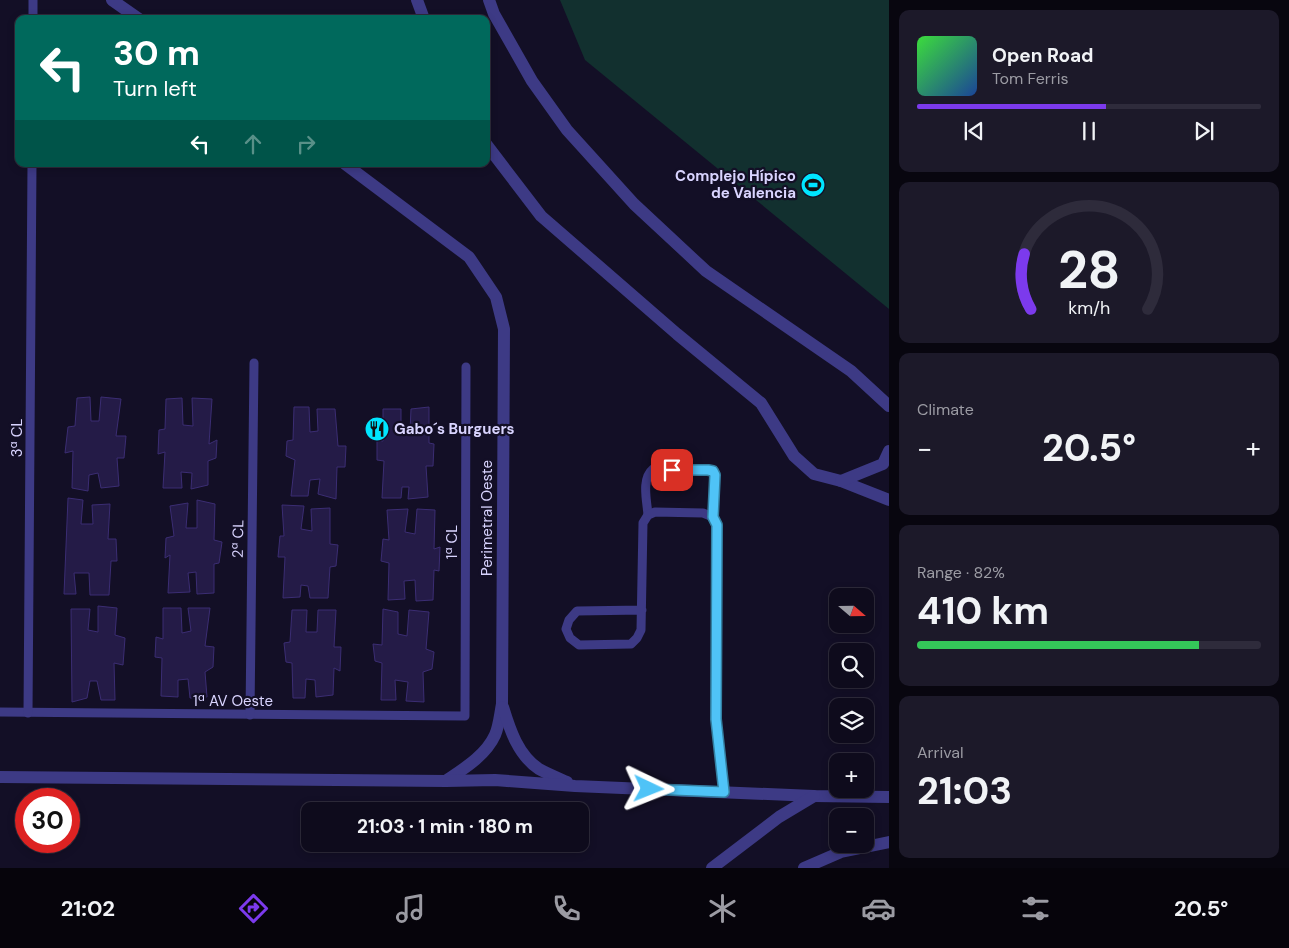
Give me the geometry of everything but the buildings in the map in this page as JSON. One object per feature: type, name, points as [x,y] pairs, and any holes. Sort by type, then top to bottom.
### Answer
[{"type":"street","points":[[112,0],[133,15]]},
{"type":"street","points":[[417,0],[423,15]]},
{"type":"street","points":[[489,0],[494,14],[532,81],[567,130],[634,204],[706,271],[851,371],[889,406]]},
{"type":"street","points":[[490,149],[541,216],[677,334],[761,403],[794,456],[814,474],[841,480],[889,500]]},
{"type":"street","name":"Perimetral Oeste","points":[[349,167],[468,257],[496,297],[504,330],[502,704]]},
{"type":"street","points":[[841,480],[883,464],[889,451]]},
{"type":"street","points":[[446,781],[466,768],[486,748],[495,734],[502,704]]},
{"type":"street","points":[[502,704],[511,734],[522,752],[538,768],[575,786]]},
{"type":"street","points":[[0,777],[495,780],[575,786],[814,796],[889,796]]},
{"type":"street","points":[[712,868],[779,816],[814,796]]},
{"type":"street","points":[[804,868],[840,852],[889,842]]},
{"type":"lane","points":[[33,0],[33,15]]},
{"type":"lane","name":"3ª CL","points":[[28,713],[32,167]]},
{"type":"lane","name":"2ª CL","points":[[250,715],[254,364]]},
{"type":"lane","name":"1ª CL","points":[[465,716],[466,367]]},
{"type":"lane","points":[[648,515],[646,480],[648,473],[653,469],[713,471],[715,475],[713,517],[717,525],[716,719],[724,792]]},
{"type":"lane","points":[[642,610],[577,611],[569,620],[566,629],[570,638],[579,646],[631,644],[641,630],[642,610],[643,522],[648,515],[655,512],[703,513],[713,517]]},
{"type":"lane","name":"1ª AV Oeste","points":[[0,712],[465,716]]},
{"type":"green space","name":"Complejo Hípico de Valencia","points":[[560,0],[889,0],[889,309],[585,60]]},
{"type":"place","name":"Complejo Hípico de Valencia","points":[[813,185]]},
{"type":"place","name":"Gabo´s Burguers","points":[[377,429]]},
{"type":"route","points":[[649,789],[724,792],[716,719],[717,525],[713,517],[715,475],[713,471],[708,470],[672,470]]}]
